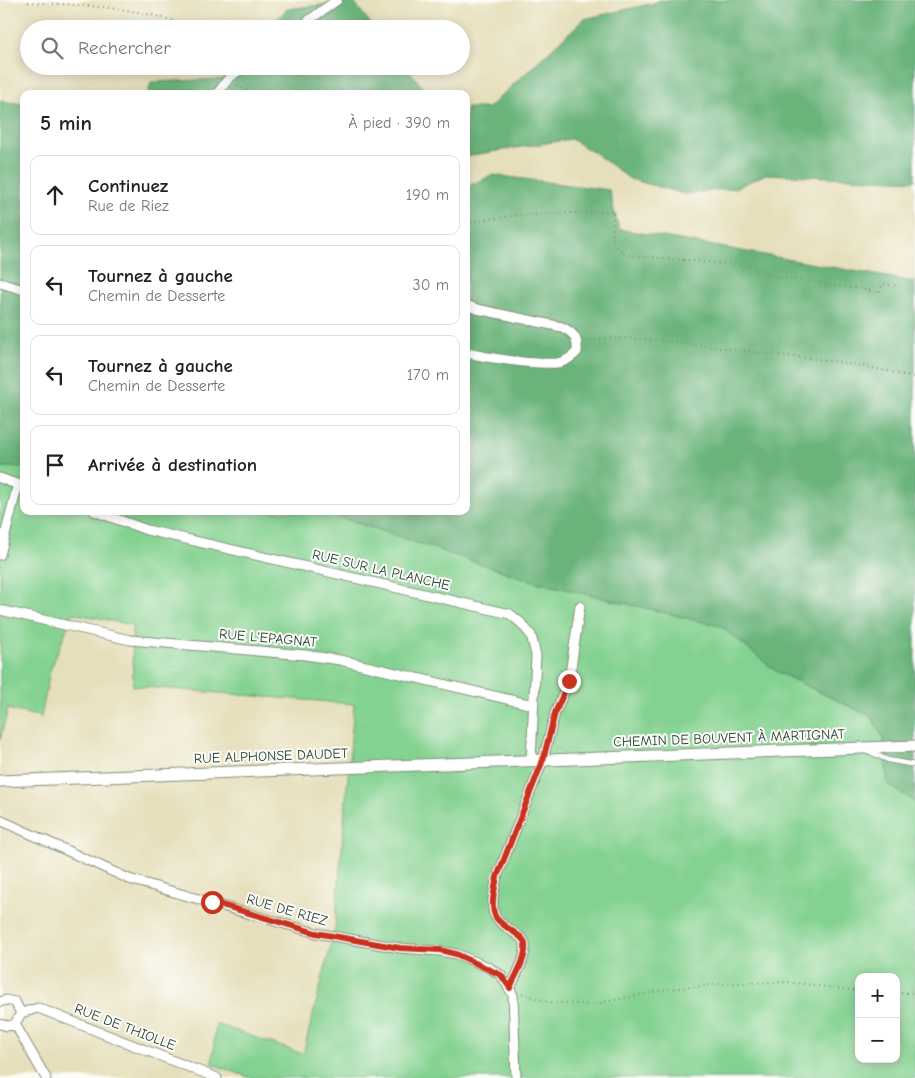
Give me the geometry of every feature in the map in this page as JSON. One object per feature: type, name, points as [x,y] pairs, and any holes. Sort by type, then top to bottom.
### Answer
[{"type":"street","points":[[309,20],[337,0]]},
{"type":"street","points":[[220,90],[233,75]]},
{"type":"street","points":[[0,283],[20,289]]},
{"type":"street","points":[[470,306],[562,327],[573,333],[578,342],[577,352],[570,358],[558,363],[490,358],[470,354]]},
{"type":"street","points":[[0,478],[20,486]]},
{"type":"street","points":[[0,555],[20,489]]},
{"type":"street","name":"RUE SUR LA PLANCHE","points":[[105,515],[147,530],[510,614],[521,622],[531,635],[536,655],[532,705],[531,761]]},
{"type":"street","points":[[516,1078],[514,1002],[510,988],[523,956],[526,943],[523,938],[507,929],[495,916],[493,895],[497,877],[543,760],[555,713],[569,681],[580,606]]},
{"type":"street","name":"RUE L'EPAGNAT","points":[[0,610],[130,640],[305,655],[340,660],[532,705]]},
{"type":"street","name":"CHEMIN DE BOUVENT À MARTIGNAT","points":[[543,760],[915,746]]},
{"type":"street","name":"RUE ALPHONSE DAUDET","points":[[0,781],[543,760]]},
{"type":"street","name":"RUE DE RIEZ","points":[[0,820],[129,878],[270,920],[351,940],[456,954],[501,975],[510,988]]},
{"type":"street","points":[[0,1002],[6,1000],[15,1002],[21,1013],[15,1024],[1,1027]]},
{"type":"street","name":"RUE DE THIOLLE","points":[[21,1013],[38,1008],[217,1078]]},
{"type":"street","points":[[15,1024],[46,1078]]},
{"type":"lane","points":[[862,748],[888,760],[915,765]]},
{"type":"path","points":[[28,2],[94,7],[168,17],[174,20]]},
{"type":"path","points":[[228,79],[246,90]]},
{"type":"path","points":[[470,222],[510,216],[613,211],[613,243],[624,255],[751,266],[765,275],[879,292],[882,284],[899,286]]},
{"type":"path","points":[[578,342],[598,339],[667,340],[800,357],[858,366],[915,378]]},
{"type":"path","points":[[510,988],[548,1002],[569,1005],[591,1005],[668,989],[733,983],[788,982],[855,990]]},
{"type":"path","points":[[900,993],[915,993]]},
{"type":"green space","points":[[658,0],[915,0],[915,181],[766,174],[735,188],[684,194],[630,179],[596,154],[571,139],[470,155],[470,108],[488,108],[584,19],[658,2]]},
{"type":"green space","points":[[353,1],[368,20],[277,20],[287,9]]},
{"type":"green space","points":[[226,75],[412,75],[425,90],[149,90],[151,82],[223,79]]},
{"type":"green space","points":[[0,101],[20,104],[20,467],[0,467]]},
{"type":"green space","points":[[493,175],[609,190],[619,229],[915,282],[915,802],[888,784],[883,738],[872,717],[776,671],[720,626],[536,582],[333,515],[470,515],[470,185]]},
{"type":"green space","points":[[0,467],[20,467],[20,515],[333,515],[536,582],[721,626],[776,671],[872,717],[883,738],[888,784],[915,802],[915,1078],[251,1078],[212,1064],[216,1024],[303,1054],[335,929],[354,704],[133,686],[132,625],[73,613],[50,671],[41,717],[8,709],[0,740]]},
{"type":"route","points":[[212,902],[316,933],[400,948],[440,950],[456,954],[501,975],[510,988],[523,956],[526,943],[523,938],[507,929],[495,916],[493,895],[497,877],[514,838],[543,760],[555,713],[569,681]]}]
